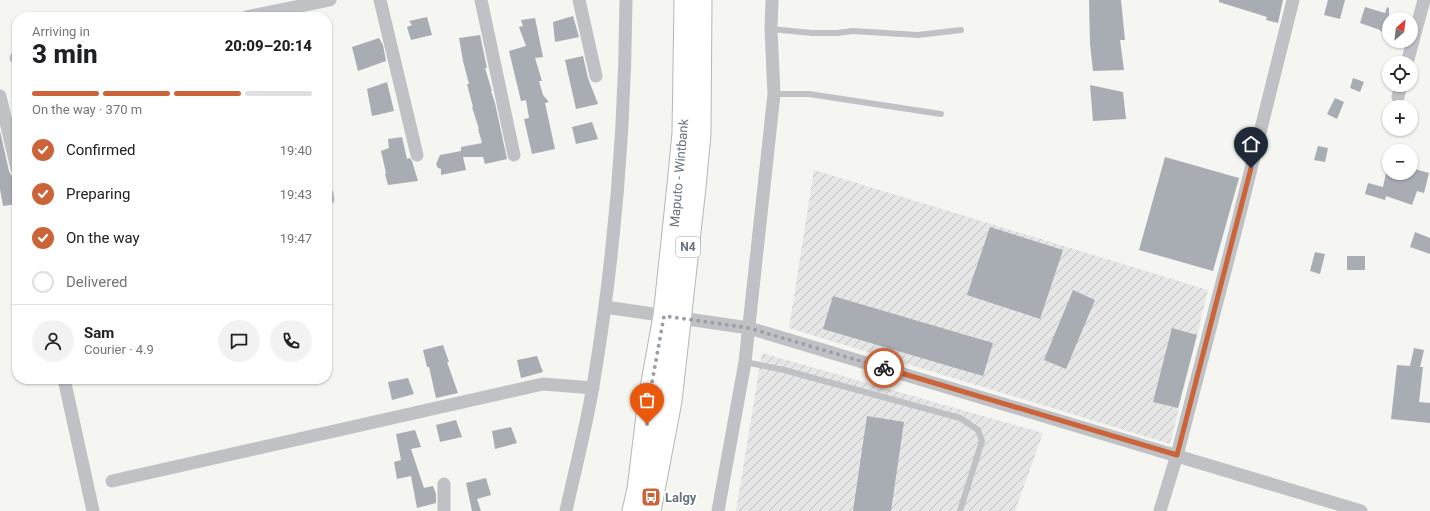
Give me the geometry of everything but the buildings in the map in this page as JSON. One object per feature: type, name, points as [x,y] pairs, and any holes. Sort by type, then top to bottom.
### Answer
[{"type":"highway","name":"Maputo - Wintbank","points":[[650,511],[670,408],[672,317],[683,133],[685,0]]},
{"type":"highway","name":"Maputo - Wintbank","points":[[633,511],[638,489],[649,399],[672,317],[700,134],[701,0]]},
{"type":"street","points":[[289,12],[330,0]]},
{"type":"street","points":[[380,0],[417,155]]},
{"type":"street","points":[[481,0],[514,155]]},
{"type":"street","points":[[579,0],[596,76]]},
{"type":"street","points":[[566,511],[593,388],[605,307],[618,174],[626,38],[626,0]]},
{"type":"street","points":[[718,511],[745,362],[774,94],[771,30],[772,0]]},
{"type":"street","points":[[1160,511],[1177,455],[1234,236],[1293,0]]},
{"type":"street","points":[[1409,56],[1424,0]]},
{"type":"street","points":[[0,96],[12,148]]},
{"type":"street","points":[[605,307],[749,328],[1361,511]]},
{"type":"street","points":[[65,384],[93,511]]},
{"type":"street","points":[[112,481],[543,384],[593,388]]},
{"type":"street","points":[[444,484],[444,511]]},
{"type":"lane","points":[[771,30],[812,33],[838,33],[852,31],[918,35],[961,30]]},
{"type":"lane","points":[[774,94],[810,94],[941,114]]},
{"type":"lane","points":[[745,362],[784,370],[960,418],[978,430],[982,441],[960,511]]},
{"type":"shaded area","points":[[814,170],[1208,290],[1170,444],[789,328]]},
{"type":"shaded area","points":[[762,353],[1043,433],[1015,511],[736,511]]},
{"type":"way so far","points":[[647,424],[649,399],[664,316],[749,328],[884,368]]},
{"type":"place","name":"Lalgy","points":[[651,497]]},
{"type":"route","points":[[884,368],[1177,455],[1251,168]]}]
